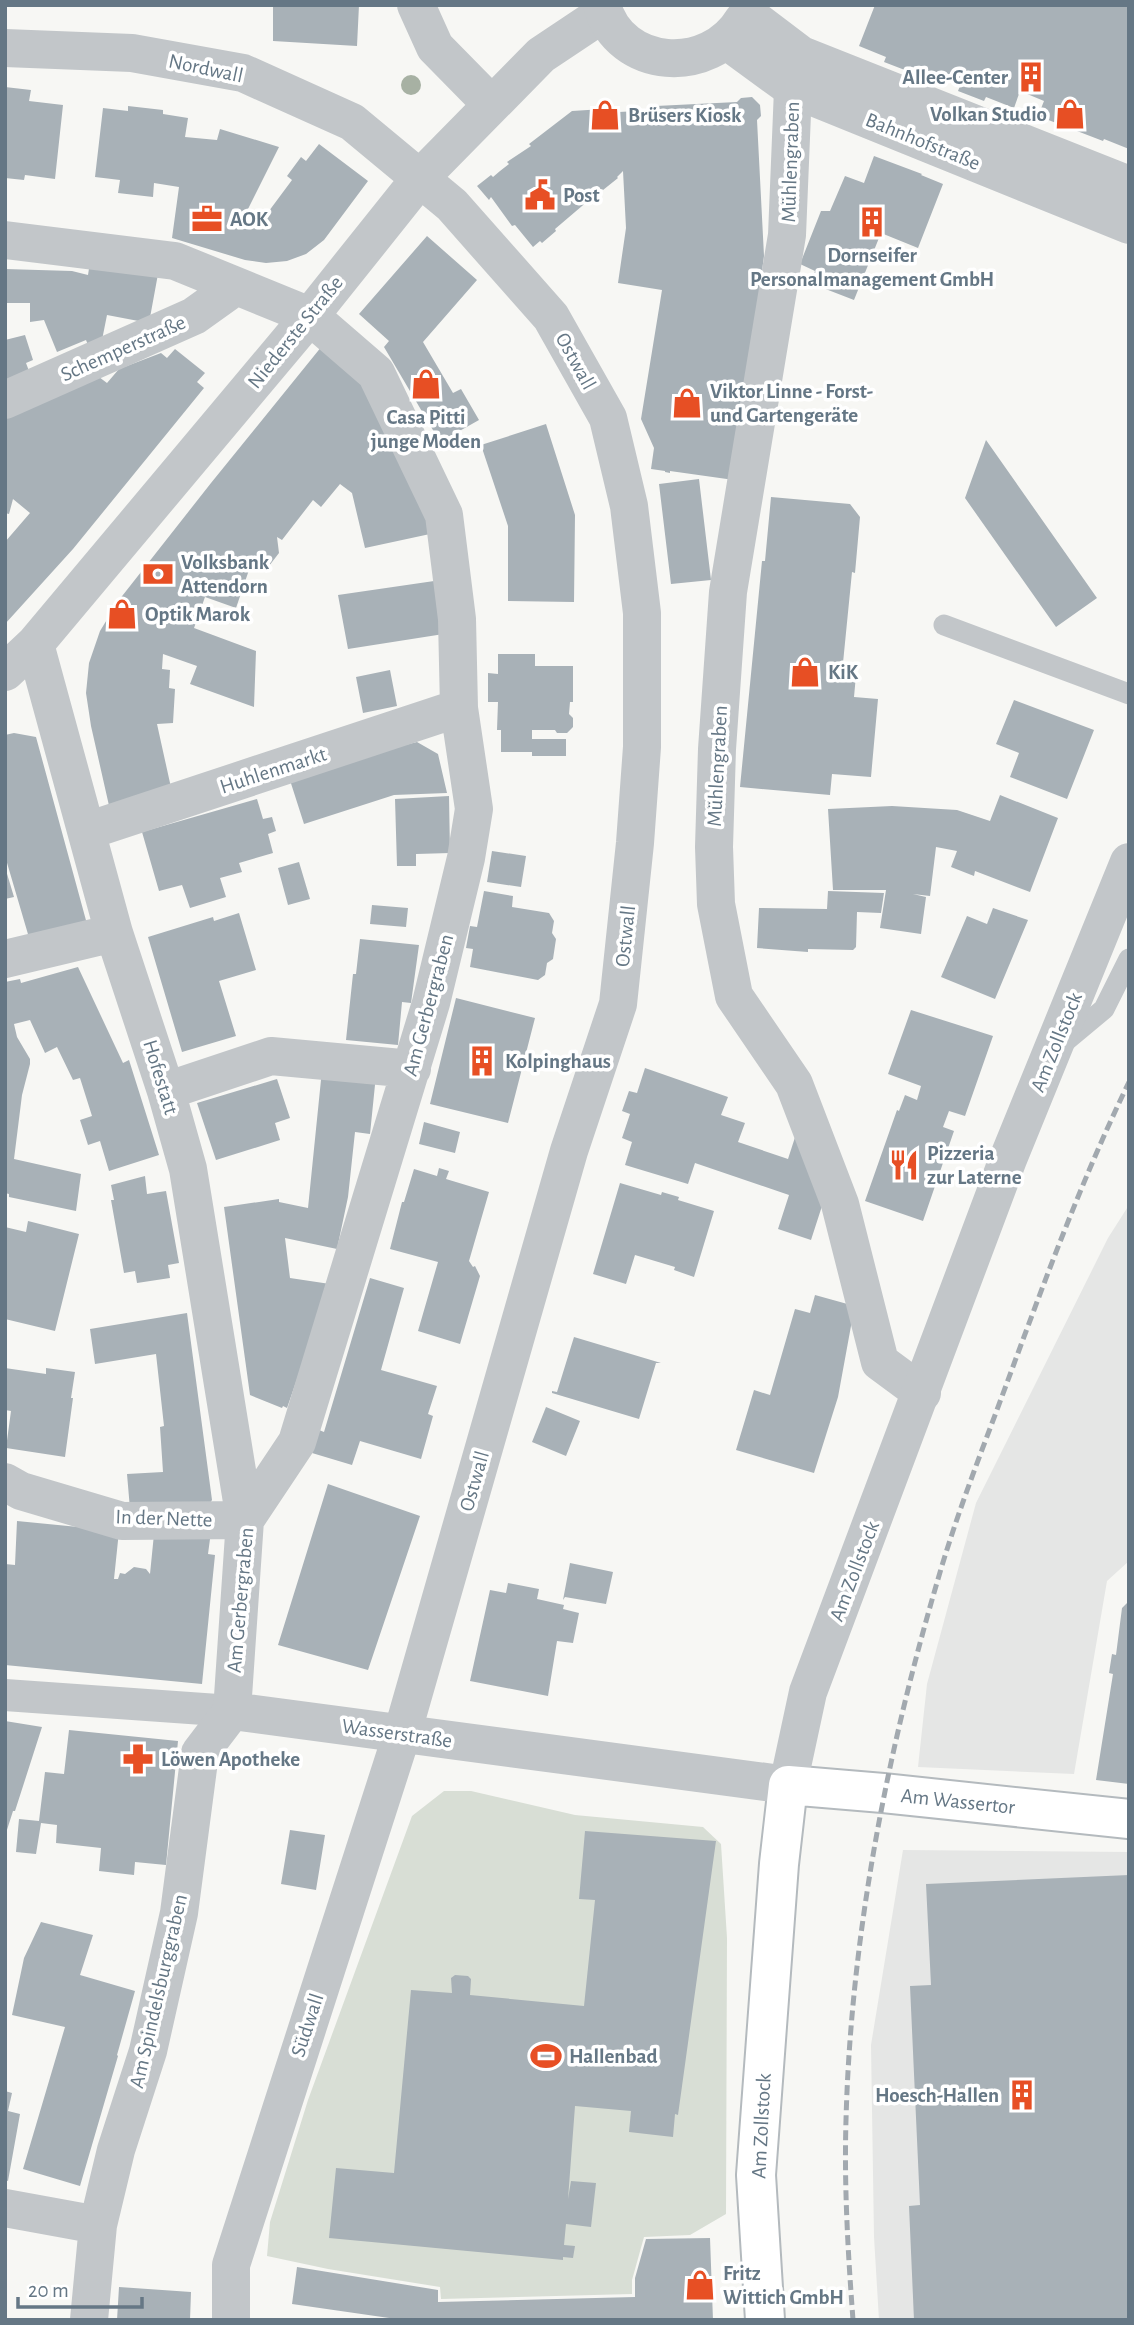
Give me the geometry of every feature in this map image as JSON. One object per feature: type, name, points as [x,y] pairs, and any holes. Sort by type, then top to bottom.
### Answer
[{"type":"main road","name":"Am Wassertor","points":[[788,1785],[1129,1819]]},
{"type":"main road","name":"Am Zollstock","points":[[765,2320],[756,2175],[779,1864],[788,1785]]},
{"type":"street","points":[[416,5],[435,47],[491,104]]},
{"type":"street","points":[[603,9],[618,33],[636,49],[659,57],[682,59],[706,53],[741,20]]},
{"type":"street","name":"Niederste Straße","points":[[5,672],[35,644],[310,316],[421,177],[541,55],[603,9]]},
{"type":"street","name":"Bahnhofstraße","points":[[741,20],[793,89],[1129,225]]},
{"type":"street","name":"Bahnhofstraße","points":[[741,20],[801,55],[1129,185]]},
{"type":"street","name":"Nordwall","points":[[5,48],[132,53],[243,73],[352,122],[421,177]]},
{"type":"street","name":"Mühlengraben","points":[[793,89],[787,235],[728,592],[713,847],[716,904],[734,996],[794,1084],[840,1204],[880,1363],[922,1393]]},
{"type":"street","name":"Ostwall","points":[[401,1734],[569,1151],[618,1004],[635,844],[644,682],[642,613],[629,506],[608,418],[551,317],[452,205],[421,177]]},
{"type":"street","name":"Am Gerbergraben","points":[[5,240],[175,261],[310,316],[376,373],[444,515],[457,619],[459,708],[474,809],[466,858],[431,1003],[296,1442],[245,1520],[232,1711]]},
{"type":"street","name":"Schemperstraße","points":[[5,400],[194,316],[236,286]]},
{"type":"street","name":"Hofestatt","points":[[35,644],[114,933],[166,1091],[188,1169],[245,1520]]},
{"type":"street","name":"Huhlenmarkt","points":[[87,831],[459,708]]},
{"type":"street","name":"Am Zollstock","points":[[788,1785],[808,1692],[1008,1159],[1129,862]]},
{"type":"street","points":[[5,959],[114,933]]},
{"type":"street","points":[[166,1091],[271,1056],[411,1069]]},
{"type":"street","name":"In der Nette","points":[[5,1482],[21,1491],[122,1521],[245,1520]]},
{"type":"street","name":"Wasserstraße","points":[[5,1695],[232,1711],[788,1785]]},
{"type":"street","name":"Am Spindelsburggraben","points":[[89,2320],[98,2225],[116,2150],[148,2051],[179,1913],[200,1753],[232,1711]]},
{"type":"street","name":"Südwall","points":[[231,2320],[230,2265],[401,1734]]},
{"type":"street","points":[[5,2208],[98,2225]]},
{"type":"lane","points":[[944,625],[1129,694]]},
{"type":"lane","points":[[1052,1052],[1104,1009],[1129,959]]},
{"type":"shaded area","points":[[1129,1205],[1129,1561],[1107,1581],[1074,1774],[918,1767],[927,1684],[976,1503],[1108,1238]]},
{"type":"shaded area","points":[[444,1791],[471,1791],[575,1815],[703,1827],[721,1844],[727,1938],[726,2214],[690,2235],[644,2237],[632,2280],[632,2294],[441,2299],[440,2287],[267,2256],[270,2222],[308,2100],[412,1816]]},
{"type":"shaded area","name":"Hoesch-Hallen","points":[[903,1850],[1129,1852],[1129,2320],[879,2320],[874,2237],[871,2045]]},
{"type":"building","points":[[273,5],[359,5],[357,46],[273,41]]},
{"type":"building","name":"Allee-Center","points":[[875,5],[1129,5],[1129,149],[1038,116],[1044,101],[1020,91],[1014,108],[986,97],[984,101],[958,91],[960,86],[912,67],[910,72],[884,62],[886,57],[859,46]]},
{"type":"building","points":[[5,87],[31,90],[29,101],[63,105],[55,179],[25,175],[24,180],[5,178]]},
{"type":"building","points":[[752,97],[760,105],[761,116],[757,120],[764,256],[734,480],[651,469],[654,448],[641,419],[662,290],[618,283],[626,228],[623,171],[542,243],[540,241],[533,247],[515,225],[512,226],[491,197],[489,200],[477,186],[491,175],[493,177],[509,164],[507,162],[531,146],[529,144],[572,111],[619,108],[619,112],[656,110],[656,106],[737,102],[741,98]]},
{"type":"building","points":[[128,106],[163,110],[163,114],[188,118],[185,137],[217,140],[220,129],[279,147],[247,211],[266,215],[292,180],[287,176],[301,157],[306,161],[319,144],[368,181],[324,240],[306,254],[287,261],[266,263],[245,260],[172,238],[179,187],[154,183],[153,197],[118,193],[120,180],[95,177],[103,108],[128,111]]},
{"type":"building","name":"Dornseifer Personalmanagement GmbH","points":[[874,156],[943,184],[918,248],[881,233],[854,300],[810,283],[815,271],[800,264],[821,211],[830,211],[845,176],[864,183]]},
{"type":"building","points":[[427,236],[477,280],[423,342],[453,393],[461,389],[479,420],[440,442],[384,347],[389,341],[359,314]]},
{"type":"building","points":[[90,262],[158,274],[149,323],[107,315],[102,340],[88,345],[86,340],[57,352],[44,320],[30,322],[30,303],[5,303],[5,269],[72,271],[88,275]]},
{"type":"building","points":[[25,335],[33,360],[26,363],[29,371],[5,381],[5,340]]},
{"type":"building","points":[[322,346],[373,392],[420,493],[430,534],[365,548],[352,493],[340,484],[321,507],[313,500],[282,540],[277,537],[279,553],[269,566],[250,567],[236,608],[205,597],[194,628],[256,651],[254,707],[190,684],[197,666],[163,654],[162,669],[170,670],[169,688],[175,689],[173,723],[157,724],[172,792],[110,810],[86,693],[89,663],[100,631],[119,600]]},
{"type":"building","points":[[175,349],[205,373],[197,382],[204,388],[73,549],[5,624],[5,542],[30,513],[13,499],[9,514],[5,513],[5,417],[99,377],[107,383],[119,369],[161,353],[167,358]]},
{"type":"building","points":[[546,424],[575,515],[574,602],[508,601],[508,526],[481,445]]},
{"type":"building","points":[[986,440],[1097,598],[1056,627],[965,498]]},
{"type":"building","points":[[699,479],[711,580],[671,584],[659,484]]},
{"type":"building","points":[[771,497],[850,504],[860,517],[842,673],[856,675],[854,697],[878,699],[871,777],[832,774],[830,795],[740,787],[762,561],[765,561]]},
{"type":"building","points":[[441,580],[450,633],[348,649],[338,595]]},
{"type":"building","points":[[498,654],[535,654],[535,666],[573,666],[573,702],[570,702],[569,714],[573,718],[573,727],[567,733],[532,730],[532,739],[566,739],[566,756],[501,752],[501,730],[497,730],[498,702],[488,702],[488,673],[498,674]]},
{"type":"building","points":[[390,670],[397,706],[363,713],[356,677]]},
{"type":"building","points":[[1014,700],[1094,730],[1067,799],[1010,777],[1019,753],[996,744]]},
{"type":"building","points":[[14,733],[36,737],[87,924],[30,941],[5,856],[5,735]]},
{"type":"building","points":[[417,742],[438,754],[447,793],[394,795],[304,824],[288,774]]},
{"type":"building","points":[[1000,795],[1058,818],[1030,892],[975,871],[974,876],[951,867],[957,851],[936,847],[930,896],[913,894],[926,897],[921,934],[880,928],[886,890],[833,890],[828,809],[892,806],[957,810],[990,821]]},
{"type":"building","points":[[449,796],[450,853],[416,854],[416,866],[397,866],[395,799]]},
{"type":"building","points":[[257,799],[263,819],[272,817],[276,831],[268,834],[273,853],[239,863],[242,872],[220,878],[226,897],[190,908],[182,885],[159,891],[142,832]]},
{"type":"building","points":[[492,851],[526,856],[521,887],[487,882]]},
{"type":"building","points":[[299,862],[310,899],[288,905],[278,868]]},
{"type":"building","points":[[5,867],[14,897],[5,899]]},
{"type":"building","points":[[484,891],[513,896],[512,907],[549,913],[554,921],[552,933],[556,939],[553,959],[547,963],[545,975],[538,980],[470,967],[473,949],[466,948],[470,926],[477,927]]},
{"type":"building","points":[[828,891],[884,893],[881,913],[857,912],[856,947],[853,950],[808,949],[808,952],[757,948],[759,908],[827,909]]},
{"type":"building","points":[[372,905],[408,908],[406,927],[370,924]]},
{"type":"building","points":[[993,908],[1028,920],[995,999],[941,977],[967,916],[987,924]]},
{"type":"building","points":[[239,913],[256,970],[219,981],[236,1036],[182,1052],[148,937],[213,917],[214,921]]},
{"type":"building","points":[[360,939],[419,945],[411,1003],[402,1002],[398,1045],[346,1040],[353,974],[356,974]]},
{"type":"building","points":[[78,967],[123,1063],[129,1060],[159,1155],[109,1171],[100,1141],[88,1145],[80,1120],[92,1116],[80,1078],[73,1080],[57,1047],[45,1053],[30,1020],[14,1024],[30,1064],[22,1095],[14,1159],[81,1174],[76,1211],[9,1197],[9,1194],[5,1193],[5,982],[20,979],[21,983]]},
{"type":"building","name":"Kolpinghaus","points":[[456,998],[535,1018],[508,1123],[430,1104]]},
{"type":"building","points":[[911,1010],[993,1036],[965,1116],[949,1111],[943,1127],[954,1131],[923,1221],[865,1201],[897,1110],[899,1111],[905,1095],[917,1100],[921,1086],[888,1074]]},
{"type":"building","points":[[645,1068],[728,1097],[721,1115],[745,1123],[738,1142],[788,1159],[798,1128],[822,1206],[811,1240],[778,1229],[789,1195],[695,1163],[688,1184],[625,1165],[632,1142],[622,1138],[630,1114],[622,1111],[629,1091],[637,1093]]},
{"type":"building","points":[[322,1070],[376,1075],[370,1134],[355,1132],[348,1197],[337,1249],[285,1238],[290,1278],[330,1284],[287,1408],[282,1408],[250,1395],[224,1207],[279,1199],[279,1202],[308,1208]]},
{"type":"building","points":[[277,1079],[290,1118],[275,1123],[280,1140],[216,1160],[197,1103]]},
{"type":"building","points":[[424,1122],[460,1132],[455,1153],[419,1144]]},
{"type":"building","points":[[439,1168],[449,1171],[446,1179],[489,1192],[469,1261],[480,1276],[460,1344],[418,1331],[438,1262],[390,1249],[414,1169],[437,1176]]},
{"type":"building","points":[[145,1176],[147,1194],[166,1191],[179,1263],[168,1265],[170,1278],[137,1283],[135,1271],[124,1273],[111,1200],[114,1200],[111,1185]]},
{"type":"building","points":[[620,1183],[661,1195],[662,1192],[679,1197],[678,1200],[714,1211],[694,1277],[674,1270],[675,1267],[635,1255],[626,1284],[593,1274]]},
{"type":"building","points":[[28,1221],[79,1234],[55,1331],[5,1319],[5,1227],[26,1232]]},
{"type":"building","points":[[370,1278],[404,1288],[381,1370],[437,1386],[428,1414],[433,1416],[421,1459],[360,1441],[352,1465],[312,1453],[319,1430],[324,1432]]},
{"type":"building","points":[[815,1295],[851,1305],[851,1326],[838,1397],[814,1473],[736,1450],[754,1390],[770,1395],[795,1309],[810,1313]]},
{"type":"building","points":[[187,1313],[212,1500],[210,1503],[130,1509],[127,1474],[163,1472],[160,1427],[164,1426],[156,1354],[95,1364],[90,1329]]},
{"type":"building","points":[[574,1337],[661,1363],[656,1363],[639,1419],[552,1393],[557,1392]]},
{"type":"building","points":[[5,1368],[46,1374],[46,1368],[75,1372],[65,1457],[6,1448],[11,1411],[5,1410]]},
{"type":"building","points":[[546,1407],[580,1421],[566,1456],[532,1442]]},
{"type":"building","points":[[328,1484],[420,1516],[368,1670],[278,1645]]},
{"type":"building","points":[[17,1521],[119,1531],[114,1579],[134,1567],[146,1569],[150,1574],[154,1534],[210,1539],[208,1554],[215,1555],[202,1684],[5,1665],[5,1564],[15,1565]]},
{"type":"building","points":[[570,1563],[613,1572],[606,1604],[565,1597],[563,1600]]},
{"type":"building","points":[[508,1583],[539,1589],[537,1599],[564,1605],[563,1609],[579,1613],[573,1643],[557,1641],[548,1696],[470,1681],[490,1590],[506,1593]]},
{"type":"building","points":[[1129,1601],[1129,1784],[1096,1780],[1113,1674],[1109,1673],[1112,1654],[1116,1655],[1122,1608]]},
{"type":"building","points":[[5,1721],[42,1727],[6,1833]]},
{"type":"building","points":[[69,1730],[178,1741],[166,1865],[135,1862],[134,1875],[99,1871],[101,1848],[56,1843],[57,1825],[41,1823],[36,1854],[16,1852],[19,1819],[39,1821],[45,1772],[64,1774]]},
{"type":"building","points":[[290,1830],[325,1835],[316,1890],[281,1884]]},
{"type":"building","name":"Hallenbad","points":[[585,1831],[716,1841],[673,2137],[629,2132],[631,2111],[575,2106],[568,2199],[571,2181],[596,2183],[591,2227],[566,2224],[564,2245],[575,2246],[573,2258],[563,2257],[563,2260],[329,2238],[336,2168],[394,2173],[411,1990],[452,1993],[451,1978],[455,1975],[468,1976],[471,1979],[470,1995],[584,2006],[595,1900],[579,1899]]},
{"type":"building","name":"Hoesch-Hallen","points":[[1129,1875],[1129,2320],[914,2320],[909,2206],[920,2205],[910,1986],[931,1985],[926,1884]]},
{"type":"building","points":[[41,1922],[93,1935],[80,1975],[135,1991],[80,2186],[23,2169],[65,2027],[12,2015],[24,1958]]},
{"type":"building","points":[[5,2091],[12,2093],[8,2111],[20,2114],[8,2181],[5,2180]]},
{"type":"building","points":[[710,2238],[713,2320],[403,2320],[292,2304],[297,2267],[438,2290],[438,2302],[635,2297],[635,2278],[646,2239]]},
{"type":"building","points":[[119,2287],[191,2292],[190,2320],[117,2320]]},
{"type":"railway","points":[[853,2320],[846,2170],[849,2050],[864,1910],[904,1704],[941,1569],[973,1474],[1065,1230],[1095,1155],[1129,1082]]},
{"type":"place","name":"Allee-Center","points":[[1031,77]]},
{"type":"place","name":"Volkan Studio","points":[[1070,114]]},
{"type":"place","name":"Brüsers Kiosk","points":[[605,115]]},
{"type":"place","name":"Post","points":[[540,195]]},
{"type":"place","name":"AOK","points":[[207,219]]},
{"type":"place","name":"Dornseifer Personalmanagement GmbH","points":[[872,222]]},
{"type":"place","name":"Casa Pitti junge Moden","points":[[426,384]]},
{"type":"place","name":"Viktor Linne - Forst- und Gartengeräte","points":[[687,403]]},
{"type":"place","name":"Volksbank Attendorn","points":[[158,574]]},
{"type":"place","name":"Optik Marok","points":[[122,614]]},
{"type":"place","name":"KiK","points":[[805,672]]},
{"type":"place","name":"Kolpinghaus","points":[[482,1061]]},
{"type":"place","name":"Pizzeria zur Laterne","points":[[904,1165]]},
{"type":"place","name":"Löwen Apotheke","points":[[138,1759]]},
{"type":"place","name":"Hallenbad","points":[[546,2056]]},
{"type":"place","name":"Hoesch-Hallen","points":[[1022,2095]]},
{"type":"place","name":"Fritz Wittich GmbH","points":[[700,2285]]}]
